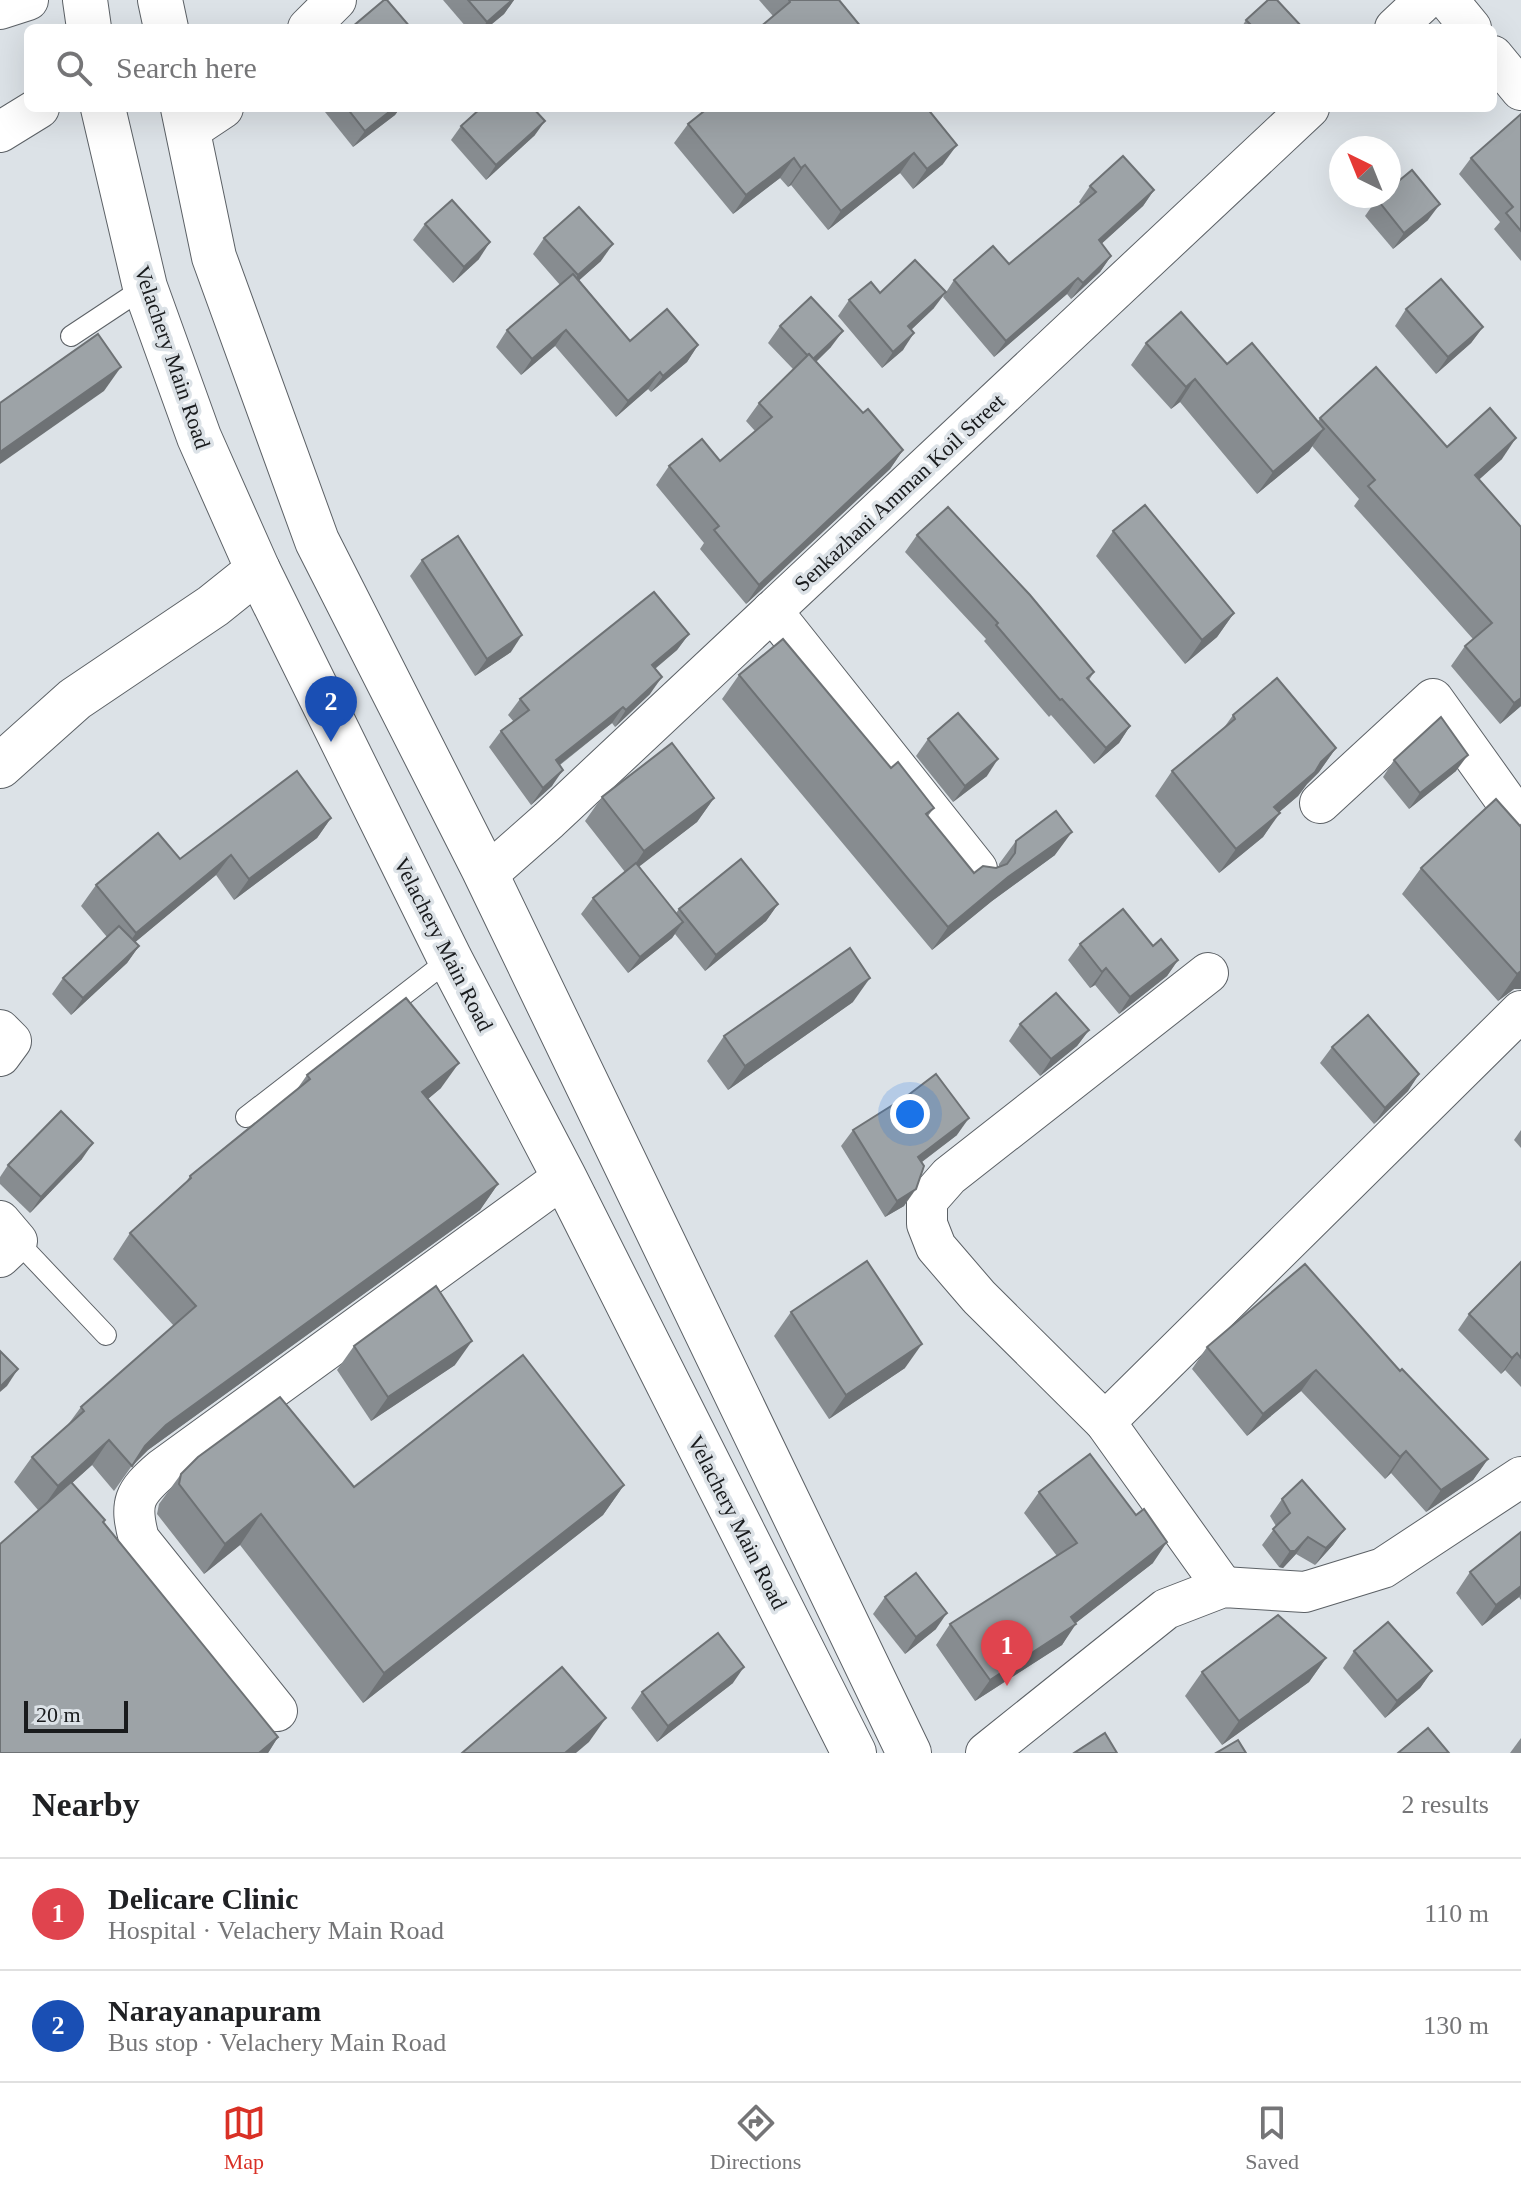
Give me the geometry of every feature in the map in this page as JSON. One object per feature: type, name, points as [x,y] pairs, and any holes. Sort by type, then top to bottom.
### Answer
[{"type":"main road","points":[[85,0],[88,24]]},
{"type":"main road","points":[[160,0],[165,24]]},
{"type":"main road","name":"Velachery Main Road","points":[[104,112],[145,287],[199,437],[258,570],[450,959],[564,1177],[854,1753]]},
{"type":"main road","points":[[198,116],[214,257],[317,541],[483,868],[909,1753]]},
{"type":"main road","points":[[0,766],[75,699],[213,606],[258,570]]},
{"type":"street","points":[[0,9],[28,0]]},
{"type":"street","points":[[312,24],[336,0]]},
{"type":"street","points":[[1399,24],[1425,0]]},
{"type":"street","points":[[1448,0],[1468,24]]},
{"type":"street","points":[[1497,61],[1521,90]]},
{"type":"street","points":[[0,132],[32,112]]},
{"type":"street","name":"Senkazhani Amman Koil Street","points":[[483,868],[498,865],[1305,112]]},
{"type":"street","points":[[772,611],[977,869]]},
{"type":"street","points":[[1320,803],[1433,699],[1521,822]]},
{"type":"street","points":[[1208,973],[949,1176],[927,1201],[927,1224],[936,1247],[979,1297],[1105,1422],[1223,1587]]},
{"type":"street","points":[[1105,1422],[1521,1011]]},
{"type":"street","points":[[0,1030],[11,1041],[0,1056]]},
{"type":"street","points":[[277,1711],[139,1539],[134,1518],[139,1488],[564,1177]]},
{"type":"street","points":[[986,1753],[1166,1609],[1223,1587],[1305,1592],[1383,1568],[1521,1477]]},
{"type":"lane","points":[[71,336],[145,287]]},
{"type":"lane","points":[[246,1117],[450,959]]},
{"type":"lane","points":[[6,1240],[106,1335]]},
{"type":"building","points":[[387,0],[408,24],[356,24]]},
{"type":"building","points":[[468,0],[512,0],[487,22]]},
{"type":"building","points":[[839,0],[859,24],[764,24],[790,2]]},
{"type":"building","points":[[1268,0],[1277,0],[1299,24],[1250,24],[1246,20]]},
{"type":"building","points":[[350,112],[389,112],[365,131]]},
{"type":"building","points":[[477,112],[537,112],[545,121],[496,165],[461,126]]},
{"type":"building","points":[[703,112],[930,112],[957,145],[927,169],[914,153],[841,211],[805,165],[801,168],[794,158],[746,195],[688,124]]},
{"type":"building","points":[[1521,114],[1521,231],[1506,213],[1513,207],[1471,158]]},
{"type":"building","points":[[1123,156],[1154,190],[1099,240],[1111,256],[1083,283],[1078,278],[1006,341],[954,280],[993,246],[1009,264],[1096,192],[1090,186]]},
{"type":"building","points":[[1412,170],[1440,204],[1404,233],[1384,208],[1401,208],[1401,179]]},
{"type":"building","points":[[452,200],[490,242],[464,267],[425,224]]},
{"type":"building","points":[[579,207],[613,244],[578,275],[544,238]]},
{"type":"building","points":[[915,260],[946,292],[908,326],[914,333],[893,352],[849,300],[871,282],[880,293]]},
{"type":"building","points":[[573,274],[630,341],[667,309],[698,345],[663,376],[660,372],[628,401],[566,330],[532,359],[507,330]]},
{"type":"building","points":[[1441,279],[1483,327],[1448,357],[1406,309]]},
{"type":"building","points":[[811,297],[843,331],[813,359],[780,326]]},
{"type":"building","points":[[1181,312],[1227,364],[1252,343],[1324,429],[1273,472],[1195,379],[1186,387],[1146,343]]},
{"type":"building","points":[[98,334],[121,367],[0,452],[0,403]]},
{"type":"building","points":[[809,354],[863,413],[868,409],[903,450],[759,585],[714,530],[719,526],[669,466],[702,439],[720,461],[772,417],[759,403]]},
{"type":"building","points":[[1376,367],[1447,447],[1490,408],[1516,438],[1475,475],[1521,527],[1521,698],[1514,703],[1465,646],[1492,623],[1368,486],[1375,480],[1320,418]]},
{"type":"building","points":[[1145,505],[1234,613],[1202,640],[1113,531]]},
{"type":"building","points":[[948,507],[1030,595],[1094,672],[1087,678],[1130,726],[1106,748],[1060,700],[996,625],[998,623],[917,535]]},
{"type":"building","points":[[458,536],[522,635],[487,659],[422,560]]},
{"type":"building","points":[[654,592],[689,634],[652,665],[662,677],[626,710],[623,707],[556,760],[563,770],[543,788],[501,731],[529,710],[520,699]]},
{"type":"building","points":[[783,639],[891,768],[898,762],[934,808],[926,814],[974,873],[983,866],[996,868],[1007,864],[1015,853],[1016,841],[1056,811],[1072,832],[1008,877],[948,927],[739,675]]},
{"type":"building","points":[[1277,678],[1336,748],[1315,772],[1274,807],[1280,813],[1236,849],[1172,771],[1235,719],[1233,715]]},
{"type":"building","points":[[958,713],[998,759],[965,786],[928,739]]},
{"type":"building","points":[[1441,717],[1468,755],[1420,793],[1394,760]]},
{"type":"building","points":[[672,743],[714,798],[644,851],[602,797]]},
{"type":"building","points":[[297,771],[331,818],[249,879],[231,855],[136,933],[96,885],[158,833],[180,859]]},
{"type":"building","points":[[1496,799],[1521,825],[1521,971],[1517,974],[1421,868]]},
{"type":"building","points":[[741,859],[778,904],[716,955],[679,909]]},
{"type":"building","points":[[636,863],[683,922],[640,957],[593,898]]},
{"type":"building","points":[[1123,909],[1153,946],[1161,939],[1178,960],[1130,997],[1106,968],[1102,972],[1080,944]]},
{"type":"building","points":[[119,926],[139,946],[83,998],[63,978]]},
{"type":"building","points":[[850,948],[870,978],[745,1066],[724,1036]]},
{"type":"building","points":[[1056,993],[1089,1030],[1051,1059],[1020,1024]]},
{"type":"building","points":[[406,998],[459,1063],[422,1092],[498,1184],[166,1425],[145,1446],[132,1466],[109,1440],[58,1486],[32,1457],[84,1411],[81,1407],[196,1306],[130,1233],[190,1176],[310,1079],[307,1075]]},
{"type":"building","points":[[1368,1015],[1419,1074],[1385,1108],[1332,1047]]},
{"type":"building","points":[[936,1074],[969,1118],[918,1157],[924,1166],[916,1189],[897,1201],[853,1130]]},
{"type":"building","points":[[61,1111],[93,1143],[41,1197],[8,1165]]},
{"type":"building","points":[[867,1261],[922,1344],[846,1395],[791,1312]]},
{"type":"building","points":[[1521,1262],[1521,1358],[1517,1353],[1512,1358],[1469,1314]]},
{"type":"building","points":[[1305,1264],[1400,1371],[1402,1369],[1488,1459],[1441,1490],[1406,1451],[1400,1457],[1316,1370],[1263,1414],[1207,1347]]},
{"type":"building","points":[[436,1286],[472,1341],[388,1397],[354,1346]]},
{"type":"building","points":[[0,1351],[18,1369],[0,1387]]},
{"type":"building","points":[[523,1355],[624,1485],[384,1673],[261,1514],[225,1544],[179,1484],[181,1474],[198,1457],[280,1397],[354,1487]]},
{"type":"building","points":[[1090,1454],[1136,1515],[1144,1509],[1167,1542],[1071,1617],[1076,1624],[990,1680],[950,1624],[1077,1543],[1039,1492]]},
{"type":"building","points":[[1302,1480],[1345,1529],[1326,1548],[1308,1537],[1295,1551],[1290,1551],[1273,1529],[1290,1513],[1282,1499]]},
{"type":"building","points":[[71,1482],[105,1520],[103,1522],[278,1737],[259,1753],[0,1753],[0,1544]]},
{"type":"building","points":[[1521,1532],[1521,1586],[1496,1605],[1470,1572]]},
{"type":"building","points":[[916,1573],[947,1613],[916,1637],[885,1597]]},
{"type":"building","points":[[1278,1615],[1326,1658],[1239,1721],[1202,1672]]},
{"type":"building","points":[[1388,1622],[1432,1671],[1397,1701],[1354,1651]]},
{"type":"building","points":[[718,1633],[744,1667],[668,1726],[642,1692]]},
{"type":"building","points":[[562,1667],[606,1718],[565,1753],[462,1753]]},
{"type":"building","points":[[1428,1728],[1449,1753],[1398,1753]]},
{"type":"building","points":[[1105,1733],[1117,1753],[1074,1753]]},
{"type":"building","points":[[1238,1740],[1246,1753],[1216,1753]]},
{"type":"place","name":"Narayanapuram","points":[[331,742]]},
{"type":"place","name":"Delicare Clinic","points":[[1007,1686]]}]
